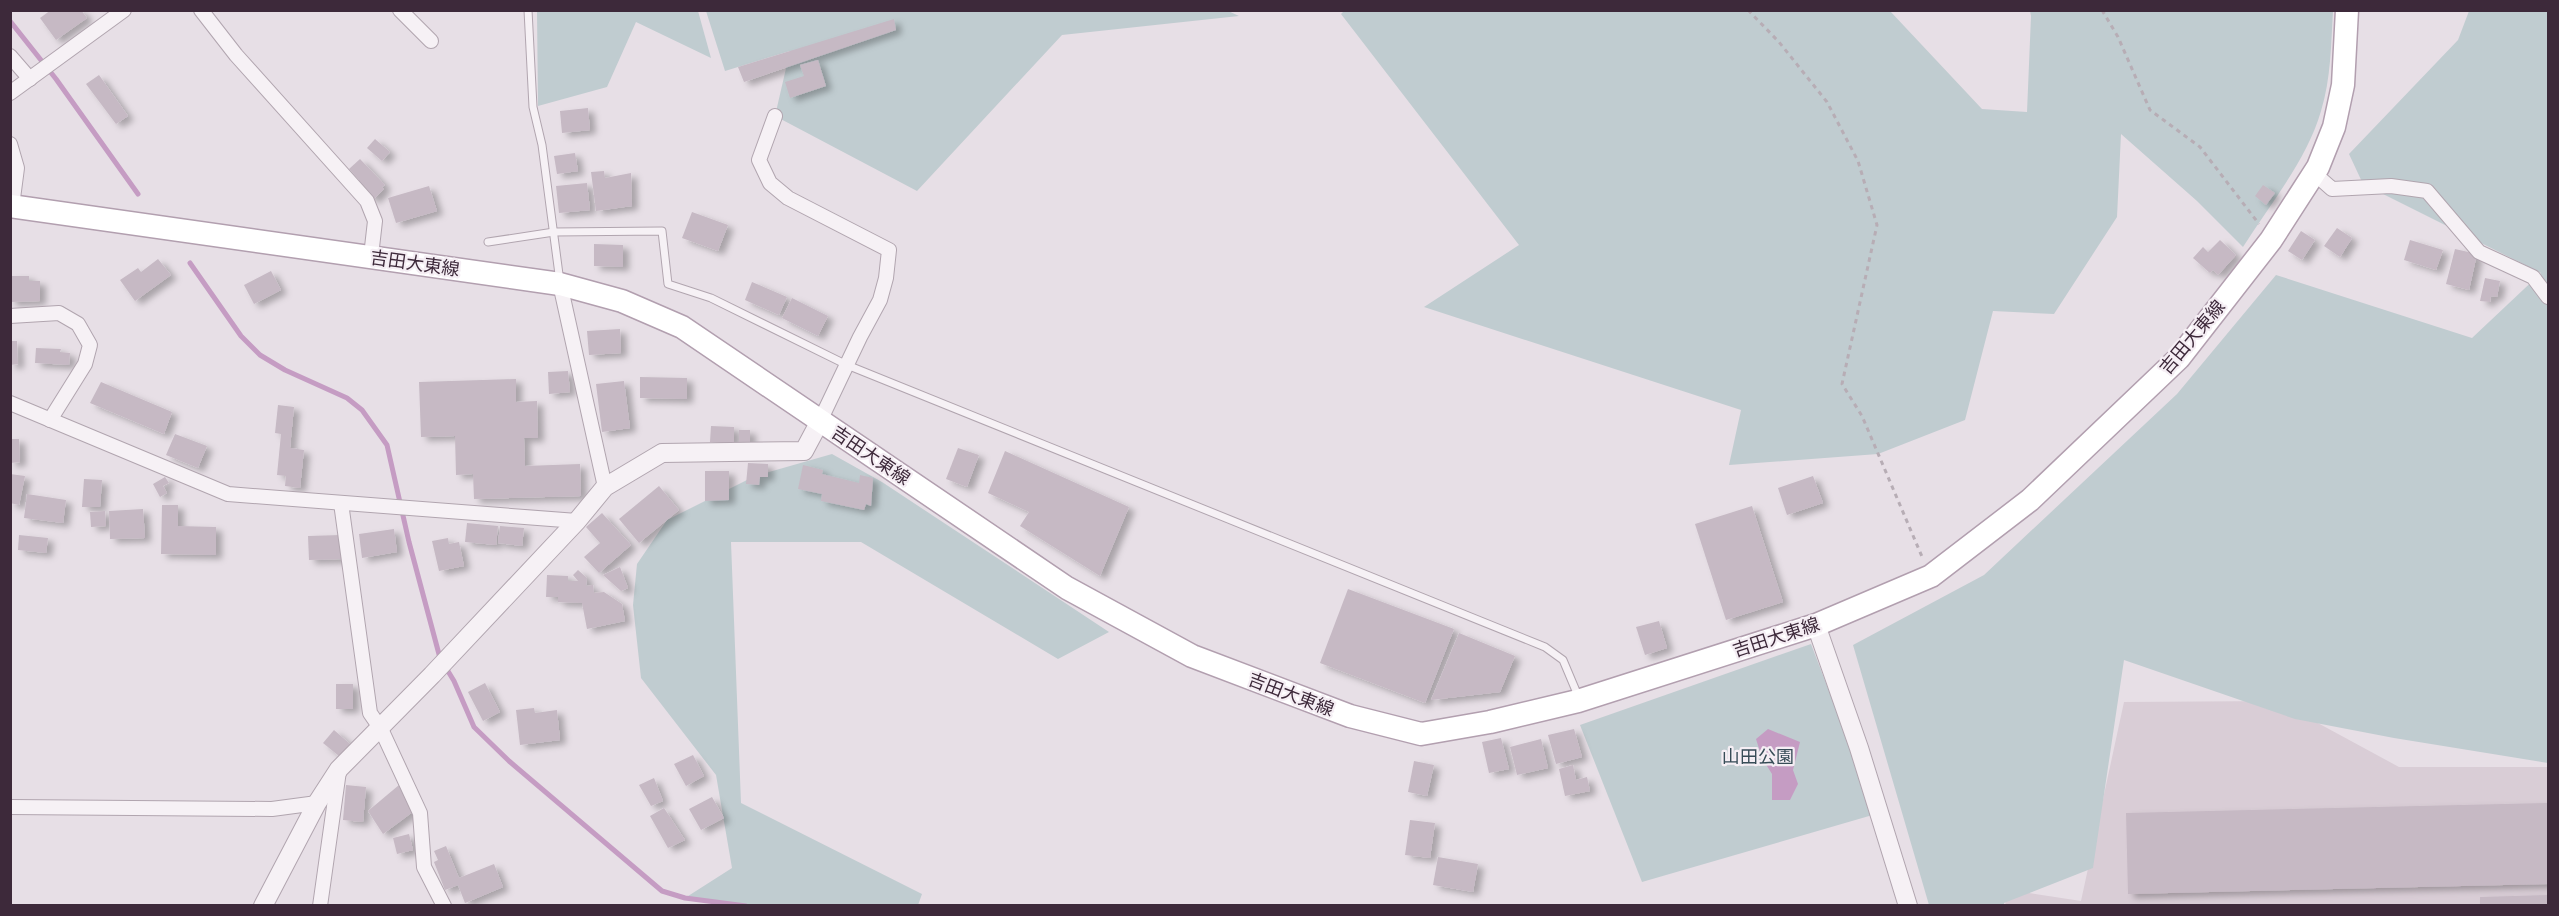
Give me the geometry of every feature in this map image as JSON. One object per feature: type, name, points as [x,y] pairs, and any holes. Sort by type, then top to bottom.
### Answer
[{"type":"main road","name":"吉田大東線","points":[[11,206],[560,284],[622,301],[682,327],[1067,588],[1192,656],[1350,716],[1421,734],[1490,722],[1580,700],[1816,625],[1931,576],[2030,500],[2179,358],[2271,240],[2314,173],[2334,127],[2343,85],[2347,10]]},
{"type":"street","points":[[10,93],[124,10]]},
{"type":"street","points":[[201,10],[236,55],[368,201],[375,221],[371,256]]},
{"type":"street","points":[[400,10],[431,41]]},
{"type":"street","points":[[10,56],[34,75]]},
{"type":"street","points":[[263,906],[317,803],[339,769],[381,729],[454,652],[605,488],[662,453],[804,451],[880,300],[886,278],[889,250],[788,198],[770,183],[759,160],[775,116]]},
{"type":"street","points":[[10,144],[17,168],[11,206]]},
{"type":"street","points":[[2314,173],[2332,189],[2391,186],[2427,191],[2479,252],[2533,277],[2548,297]]},
{"type":"street","points":[[560,284],[605,488]]},
{"type":"street","points":[[10,316],[60,313],[78,324],[90,345],[85,364],[50,420]]},
{"type":"street","points":[[10,403],[228,494],[577,521]]},
{"type":"street","points":[[341,503],[370,713],[381,729],[420,813],[424,867],[444,906]]},
{"type":"street","points":[[1816,625],[1859,748],[1908,906]]},
{"type":"street","points":[[320,906],[339,769]]},
{"type":"street","points":[[10,807],[272,809],[317,803]]},
{"type":"lane","points":[[528,10],[533,107],[542,145],[560,284]]},
{"type":"lane","points":[[488,242],[554,232],[662,231],[668,284],[711,298],[847,365],[1545,647],[1563,660],[1580,700]]},
{"type":"path","points":[[1748,10],[1779,42],[1827,102],[1857,161],[1877,225],[1842,384],[1862,416],[1931,576]]},
{"type":"path","points":[[2102,10],[2118,37],[2150,110],[2199,147],[2271,240]]},
{"type":"shaded area","points":[[2277,701],[2399,767],[2548,767],[2548,905],[2006,906],[2003,889],[2081,901],[2124,702]]},
{"type":"shaded area","points":[[1768,729],[1800,742],[1793,770],[1798,784],[1790,800],[1772,800],[1772,774],[1762,758],[1756,739]]},
{"type":"green space","points":[[1226,10],[1239,16],[1062,35],[917,191],[775,116],[790,51],[725,71],[706,11]]},
{"type":"green space","points":[[1345,10],[1890,11],[1982,109],[2027,112],[2030,11],[2333,11],[2327,87],[2315,129],[2287,181],[2243,247],[2197,201],[2121,134],[2117,217],[2054,314],[1993,311],[1965,420],[1878,454],[1729,465],[1741,410],[1424,307],[1519,245],[1341,14]]},
{"type":"green space","points":[[537,11],[698,11],[711,58],[636,22],[607,87],[538,106]]},
{"type":"green space","points":[[2469,11],[2548,11],[2548,763],[2295,719],[2124,660],[2093,868],[2004,903],[2004,905],[1929,905],[1853,645],[1984,575],[2177,394],[2276,275],[2472,338],[2541,273],[2363,184],[2349,154],[2458,40]]},
{"type":"green space","points":[[832,454],[882,482],[1109,632],[1058,659],[861,542],[731,542],[741,803],[922,894],[918,905],[736,905],[685,898],[732,868],[716,775],[641,678],[633,605],[637,564],[667,520],[755,476]]},
{"type":"green space","name":"山田公園","points":[[1811,644],[1876,814],[1642,882],[1580,725]]},
{"type":"building","points":[[51,10],[81,10],[87,18],[56,40],[40,18]]},
{"type":"building","points":[[894,19],[896,30],[744,82],[738,67]]},
{"type":"building","points":[[818,60],[826,86],[790,98],[785,82],[804,76],[800,65]]},
{"type":"building","points":[[99,75],[128,116],[116,124],[86,84]]},
{"type":"building","points":[[588,108],[590,130],[562,133],[560,111]]},
{"type":"building","points":[[375,139],[390,152],[382,161],[367,148]]},
{"type":"building","points":[[575,153],[578,171],[557,174],[554,156]]},
{"type":"building","points":[[360,159],[385,185],[373,200],[349,169]]},
{"type":"building","points":[[604,171],[605,178],[631,173],[632,206],[596,211],[591,172]]},
{"type":"building","points":[[587,183],[590,210],[559,213],[556,186]]},
{"type":"building","points":[[2263,185],[2275,193],[2266,205],[2255,196]]},
{"type":"building","points":[[429,186],[437,211],[396,223],[388,198]]},
{"type":"building","points":[[692,212],[728,225],[718,251],[682,238]]},
{"type":"building","points":[[2337,228],[2352,238],[2340,257],[2324,246]]},
{"type":"building","points":[[2301,231],[2315,240],[2302,260],[2288,251]]},
{"type":"building","points":[[2220,240],[2236,255],[2218,275],[2213,270],[2210,273],[2193,258],[2203,247],[2208,252]]},
{"type":"building","points":[[2410,240],[2443,250],[2436,270],[2404,260]]},
{"type":"building","points":[[594,244],[623,245],[623,267],[594,266]]},
{"type":"building","points":[[2455,249],[2477,254],[2469,290],[2446,284]]},
{"type":"building","points":[[158,259],[171,275],[135,301],[120,280],[138,268],[141,272]]},
{"type":"building","points":[[271,271],[281,290],[254,304],[244,285]]},
{"type":"building","points":[[10,276],[29,276],[29,281],[40,281],[40,301],[10,302]]},
{"type":"building","points":[[2485,278],[2500,281],[2497,297],[2491,296],[2490,302],[2480,301]]},
{"type":"building","points":[[752,282],[787,297],[779,315],[745,300]]},
{"type":"building","points":[[792,298],[828,316],[818,336],[782,318]]},
{"type":"building","points":[[620,329],[621,353],[589,355],[587,331]]},
{"type":"building","points":[[10,341],[17,341],[18,364],[10,365]]},
{"type":"building","points":[[36,348],[61,349],[60,352],[70,353],[69,365],[35,363]]},
{"type":"building","points":[[568,371],[570,392],[549,394],[548,372]]},
{"type":"building","points":[[640,377],[687,378],[687,399],[640,398]]},
{"type":"building","points":[[516,379],[516,402],[537,401],[538,438],[524,438],[525,466],[580,464],[581,496],[474,499],[473,474],[456,475],[455,436],[421,437],[419,382]]},
{"type":"building","points":[[624,381],[630,428],[602,432],[596,384]]},
{"type":"building","points":[[101,382],[172,412],[164,434],[90,403]]},
{"type":"building","points":[[278,405],[294,407],[290,448],[304,450],[300,488],[285,486],[286,476],[277,475],[281,434],[275,433]]},
{"type":"building","points":[[711,426],[734,427],[734,443],[710,442]]},
{"type":"building","points":[[739,430],[750,430],[750,443],[739,444]]},
{"type":"building","points":[[175,434],[207,446],[198,468],[166,455]]},
{"type":"building","points":[[10,439],[19,439],[20,462],[10,463]]},
{"type":"building","points":[[958,448],[979,455],[967,487],[946,479]]},
{"type":"building","points":[[1005,451],[1129,507],[1100,576],[1020,526],[1029,512],[988,493]]},
{"type":"building","points":[[748,463],[768,464],[768,477],[760,477],[759,485],[746,484]]},
{"type":"building","points":[[803,465],[823,470],[822,474],[859,483],[860,475],[873,478],[871,506],[866,504],[864,510],[821,501],[822,494],[798,489]]},
{"type":"building","points":[[705,471],[729,471],[729,500],[705,501]]},
{"type":"building","points":[[10,474],[25,476],[19,505],[10,503]]},
{"type":"building","points":[[1813,476],[1823,503],[1787,515],[1778,488]]},
{"type":"building","points":[[165,477],[169,483],[163,486],[167,493],[160,497],[153,484]]},
{"type":"building","points":[[84,479],[102,480],[100,507],[82,507]]},
{"type":"building","points":[[659,486],[679,510],[639,543],[619,519]]},
{"type":"building","points":[[27,494],[66,500],[63,523],[24,518]]},
{"type":"building","points":[[162,505],[178,505],[178,526],[216,527],[216,555],[161,554]]},
{"type":"building","points":[[1752,506],[1783,602],[1726,620],[1695,524]]},
{"type":"building","points":[[143,509],[145,538],[110,539],[109,511]]},
{"type":"building","points":[[105,511],[106,526],[91,527],[90,512]]},
{"type":"building","points":[[602,513],[631,545],[599,573],[584,557],[600,543],[586,527]]},
{"type":"building","points":[[467,523],[498,526],[496,545],[465,542]]},
{"type":"building","points":[[500,526],[524,528],[522,546],[498,543]]},
{"type":"building","points":[[394,529],[397,552],[362,558],[359,534]]},
{"type":"building","points":[[19,535],[48,538],[46,553],[18,550]]},
{"type":"building","points":[[341,535],[342,559],[309,560],[308,536]]},
{"type":"building","points":[[448,538],[449,544],[459,542],[464,566],[439,571],[432,541]]},
{"type":"building","points":[[620,567],[628,588],[621,591],[603,575]]},
{"type":"building","points":[[578,570],[587,578],[586,586],[593,585],[594,593],[604,592],[622,604],[625,621],[587,629],[582,603],[558,602],[558,597],[546,597],[547,575],[568,576],[568,581],[578,581],[573,575]]},
{"type":"building","points":[[1348,589],[1454,629],[1425,703],[1320,663]]},
{"type":"building","points":[[1659,621],[1667,648],[1645,655],[1636,627]]},
{"type":"building","points":[[1459,633],[1515,656],[1500,692],[1431,700]]},
{"type":"building","points":[[485,683],[500,712],[483,721],[468,692]]},
{"type":"building","points":[[336,684],[353,684],[353,709],[336,709]]},
{"type":"building","points":[[534,708],[535,713],[557,710],[560,740],[520,745],[516,710]]},
{"type":"building","points":[[1574,729],[1582,757],[1556,764],[1548,735]]},
{"type":"building","points":[[334,730],[350,744],[339,756],[323,743]]},
{"type":"building","points":[[1501,738],[1509,769],[1489,773],[1482,742]]},
{"type":"building","points":[[1541,739],[1548,768],[1517,775],[1510,747]]},
{"type":"building","points":[[693,755],[704,776],[686,786],[674,764]]},
{"type":"building","points":[[1414,761],[1434,765],[1427,796],[1408,792]]},
{"type":"building","points":[[1573,765],[1576,780],[1587,777],[1590,791],[1565,796],[1559,769]]},
{"type":"building","points":[[654,778],[663,801],[651,806],[639,785]]},
{"type":"building","points":[[346,785],[366,787],[363,822],[343,820]]},
{"type":"building","points":[[399,785],[414,811],[383,834],[368,811]]},
{"type":"building","points":[[712,797],[724,818],[701,830],[689,809]]},
{"type":"building","points":[[2548,803],[2548,884],[2128,894],[2126,813]]},
{"type":"building","points":[[664,808],[685,840],[668,848],[650,816]]},
{"type":"building","points":[[1410,820],[1435,823],[1430,858],[1405,855]]},
{"type":"building","points":[[409,834],[413,850],[397,854],[393,838]]},
{"type":"building","points":[[446,846],[459,878],[494,864],[503,887],[465,903],[458,885],[445,890],[434,862],[438,860],[434,851]]},
{"type":"building","points":[[1438,857],[1478,864],[1473,892],[1433,885]]},
{"type":"building","points":[[2548,895],[2548,906],[2480,906],[2480,897]]},
{"type":"waterway","points":[[10,21],[56,79],[138,194]]},
{"type":"waterway","points":[[190,263],[241,336],[260,355],[285,370],[347,398],[362,410],[387,445],[409,542],[440,658],[454,681],[474,727],[509,761],[662,891],[685,898],[746,906]]}]
